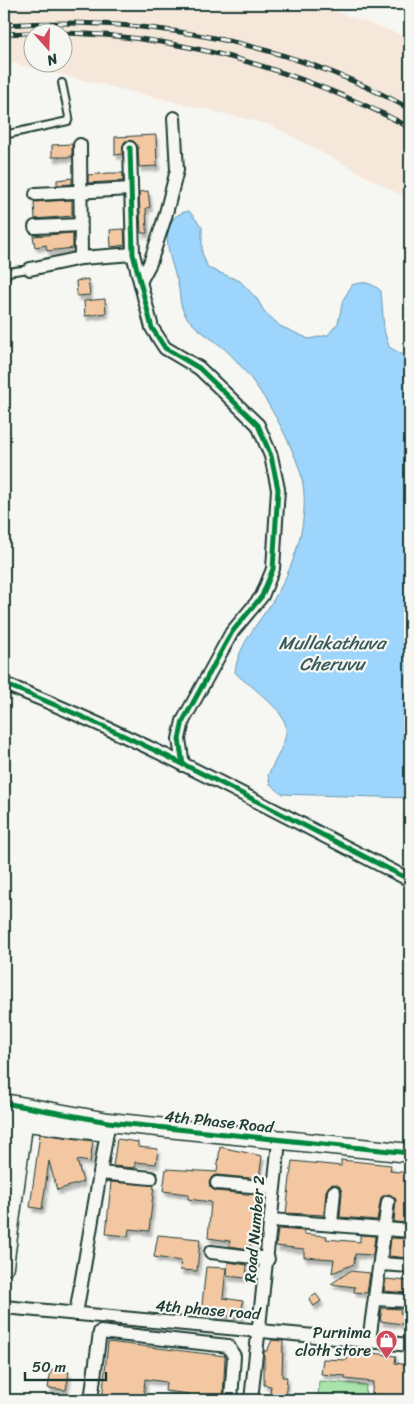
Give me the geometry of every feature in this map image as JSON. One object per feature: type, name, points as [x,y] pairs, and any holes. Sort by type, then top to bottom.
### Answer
[{"type":"street","points":[[141,280],[153,254],[177,170],[174,118]]},
{"type":"street","points":[[80,145],[81,258]]},
{"type":"street","points":[[130,148],[133,254],[152,328],[165,348],[199,368],[258,425],[271,456],[278,489],[273,569],[262,596],[232,632],[183,721],[179,740],[183,765]]},
{"type":"street","points":[[36,194],[131,189]]},
{"type":"street","points":[[35,227],[80,225]]},
{"type":"street","points":[[30,269],[81,258],[133,254]]},
{"type":"street","points":[[4,684],[55,704],[183,765],[410,880]]},
{"type":"street","points":[[4,1149],[13,1113]]},
{"type":"street","points":[[4,1266],[13,1113]]},
{"type":"street","name":"4th Phase Road","points":[[13,1113],[107,1132],[410,1164]]},
{"type":"street","name":"4th Phase Road","points":[[13,1113],[410,1153]]},
{"type":"street","points":[[76,1314],[107,1132]]},
{"type":"street","name":"Road Number 2","points":[[251,1400],[268,1259],[273,1188],[278,1151]]},
{"type":"street","points":[[100,1173],[151,1178]]},
{"type":"street","points":[[218,1183],[273,1188]]},
{"type":"street","points":[[332,1224],[334,1192]]},
{"type":"street","points":[[369,1341],[388,1202]]},
{"type":"street","points":[[271,1220],[410,1231]]},
{"type":"street","points":[[211,1252],[268,1259]]},
{"type":"street","points":[[381,1264],[410,1266]]},
{"type":"street","points":[[375,1299],[410,1300]]},
{"type":"street","name":"4th phase road","points":[[4,1307],[410,1345]]},
{"type":"street","points":[[91,1400],[100,1332],[228,1346],[232,1349],[234,1356],[231,1400]]},
{"type":"lane","points":[[4,136],[68,121],[69,117],[62,83]]},
{"type":"lane","points":[[4,282],[7,277],[5,270],[30,269]]},
{"type":"shaded area","points":[[4,4],[315,4],[401,35],[410,42],[410,200],[271,125],[50,72],[72,72],[72,22],[22,22],[22,65],[4,61]]},
{"type":"green space","points":[[319,1381],[366,1385],[365,1400],[318,1400]]},
{"type":"water","name":"Mullakathuva Cheruvu","points":[[189,211],[202,227],[202,253],[208,268],[240,281],[257,299],[264,311],[280,326],[309,339],[328,335],[338,323],[343,300],[352,285],[367,283],[381,291],[384,330],[389,347],[410,359],[410,798],[282,794],[270,784],[268,775],[285,738],[284,720],[269,702],[235,672],[240,652],[274,599],[290,568],[301,534],[304,516],[303,481],[285,435],[260,392],[229,353],[194,326],[183,312],[167,239],[171,221],[178,215]]},
{"type":"building","points":[[156,135],[157,166],[139,167],[138,147],[133,141],[125,141],[122,154],[115,155],[115,137]]},
{"type":"building","points":[[72,144],[72,157],[52,157],[52,145]]},
{"type":"building","points":[[123,173],[123,181],[88,183],[88,175]]},
{"type":"building","points":[[72,178],[72,184],[57,185],[57,180]]},
{"type":"building","points":[[148,191],[150,207],[146,208],[147,233],[141,233],[139,192]]},
{"type":"building","points":[[72,200],[72,216],[35,219],[34,202]]},
{"type":"building","points":[[124,229],[125,245],[111,247],[110,230]]},
{"type":"building","points":[[73,233],[73,248],[47,251],[46,245],[35,247],[33,236]]},
{"type":"building","points":[[88,279],[90,295],[77,296],[76,281]]},
{"type":"building","points":[[105,299],[106,313],[85,316],[84,301]]},
{"type":"building","points":[[40,1134],[93,1141],[90,1162],[77,1160],[83,1182],[57,1190],[49,1161],[42,1209],[30,1207]]},
{"type":"building","points":[[117,1139],[138,1142],[138,1147],[158,1149],[156,1164],[135,1162],[135,1168],[113,1166]]},
{"type":"building","points":[[220,1147],[262,1156],[259,1179],[217,1175],[213,1176],[209,1182],[210,1187],[216,1191],[256,1195],[253,1223],[259,1224],[258,1233],[251,1232],[250,1249],[229,1246],[230,1241],[208,1238],[211,1202],[188,1199],[188,1194],[163,1191],[166,1169],[217,1172]]},
{"type":"building","points":[[341,1160],[391,1165],[390,1171],[410,1173],[410,1223],[394,1222],[396,1199],[389,1194],[381,1197],[377,1220],[340,1217],[342,1192],[339,1186],[334,1184],[330,1185],[326,1191],[324,1215],[286,1213],[292,1161],[341,1166]]},
{"type":"building","points":[[111,1182],[154,1185],[149,1231],[129,1229],[128,1236],[106,1234]]},
{"type":"building","points":[[278,1229],[304,1231],[304,1234],[327,1236],[326,1239],[360,1242],[360,1235],[375,1236],[373,1255],[355,1254],[354,1264],[332,1273],[334,1259],[304,1257],[304,1249],[276,1246]]},
{"type":"building","points":[[158,1235],[200,1239],[197,1271],[180,1270],[181,1261],[154,1257]]},
{"type":"building","points":[[391,1238],[410,1239],[409,1258],[389,1256]]},
{"type":"building","points":[[228,1262],[247,1265],[246,1278],[227,1276]]},
{"type":"building","points":[[206,1267],[226,1268],[223,1298],[243,1301],[241,1317],[201,1314]]},
{"type":"building","points":[[350,1271],[370,1273],[367,1293],[354,1292],[355,1287],[331,1284]]},
{"type":"building","points":[[386,1279],[407,1281],[406,1293],[384,1291]]},
{"type":"building","points":[[316,1294],[321,1301],[314,1306],[309,1299]]},
{"type":"building","points":[[382,1308],[401,1309],[400,1313],[410,1314],[410,1325],[380,1321]]},
{"type":"building","points":[[272,1340],[283,1341],[282,1377],[287,1377],[285,1400],[269,1400],[271,1386],[264,1385],[264,1351],[267,1351]]},
{"type":"building","points":[[108,1342],[225,1356],[223,1400],[189,1400],[190,1394],[165,1391],[166,1382],[145,1379],[143,1400],[102,1400]]},
{"type":"building","points":[[348,1350],[396,1356],[395,1363],[410,1365],[410,1400],[371,1400],[373,1382],[345,1379],[346,1376],[321,1374],[323,1359],[347,1360]]},
{"type":"building","points":[[51,1370],[69,1372],[66,1390],[48,1388]]},
{"type":"railway","points":[[4,25],[108,24],[161,29],[213,38],[264,50],[314,66],[363,85],[410,109]]},
{"type":"railway","points":[[4,34],[46,33],[127,37],[207,51],[246,61],[324,88],[379,111],[410,128]]},
{"type":"cycle path","points":[[130,148],[133,254],[152,328],[165,348],[199,368],[258,425],[271,456],[278,489],[273,569],[262,596],[232,632],[183,721],[179,739],[183,765]]},
{"type":"cycle path","points":[[4,684],[56,705],[159,752],[410,880]]},
{"type":"cycle path","points":[[4,1103],[108,1122],[410,1153]]},
{"type":"place","name":"Purnima cloth store","points":[[387,1360]]}]
